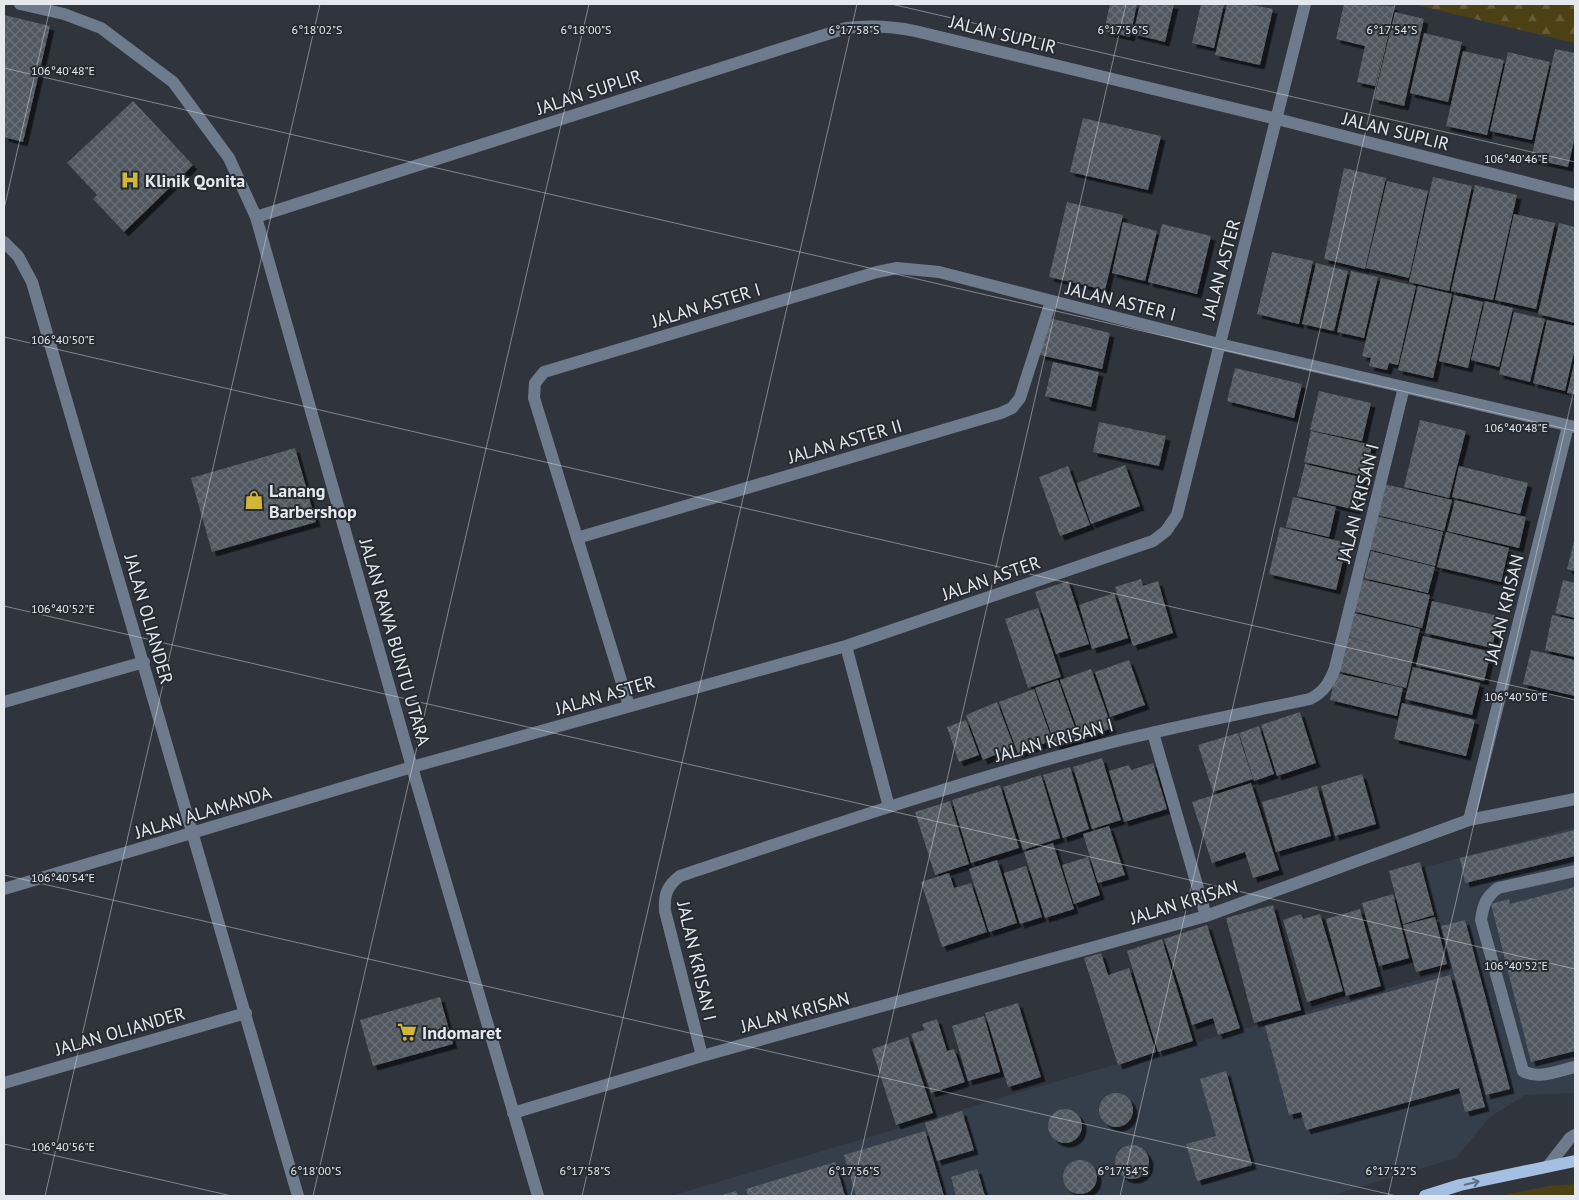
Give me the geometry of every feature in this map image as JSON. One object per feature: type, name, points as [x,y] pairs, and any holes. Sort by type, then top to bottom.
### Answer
[{"type":"main road","points":[[1425,1196],[1460,1185],[1575,1161]]},
{"type":"street","name":"JALAN RAWA BUNTU UTARA","points":[[20,4],[65,9],[101,28],[173,82],[228,158],[256,217],[412,767],[538,1196]]},
{"type":"street","name":"JALAN ASTER","points":[[412,767],[846,646],[1152,541],[1166,531],[1178,515],[1305,4]]},
{"type":"street","name":"JALAN SUPLIR","points":[[256,217],[846,28],[868,25],[886,25],[915,31],[1277,119],[1575,195]]},
{"type":"street","name":"JALAN OLIANDER","points":[[4,242],[18,256],[32,282],[246,1013],[295,1195]]},
{"type":"street","name":"JALAN ASTER I","points":[[629,706],[534,398],[536,383],[544,372],[897,268],[939,272],[1219,344],[1571,426]]},
{"type":"street","name":"JALAN ASTER II","points":[[577,538],[1001,413],[1012,408],[1020,398],[1051,301]]},
{"type":"street","name":"JALAN KRISAN I","points":[[702,1056],[665,911],[664,898],[669,884],[680,876],[889,807],[1022,767],[1153,733],[1310,699],[1326,688],[1335,668],[1404,387]]},
{"type":"street","name":"JALAN KRISAN","points":[[514,1113],[702,1056],[1206,916],[1469,820],[1571,426]]},
{"type":"street","points":[[846,646],[889,807]]},
{"type":"street","points":[[4,702],[144,662]]},
{"type":"street","points":[[1153,733],[1206,916]]},
{"type":"street","name":"JALAN ALAMANDA","points":[[4,889],[412,767]]},
{"type":"street","points":[[1469,820],[1575,799]]},
{"type":"street","points":[[1575,871],[1498,888],[1489,895],[1483,906],[1481,920],[1524,1071],[1529,1074],[1540,1075],[1575,1067]]},
{"type":"street","name":"JALAN OLIANDER","points":[[4,1083],[246,1013]]},
{"type":"street","points":[[1548,1166],[1570,1138],[1575,1135]]},
{"type":"shaded area","points":[[1575,827],[1575,1093],[1525,1095],[1490,1117],[1456,1158],[1330,1196],[671,1196],[1061,1080],[1450,971],[1422,868]]},
{"type":"green space","points":[[1412,4],[1575,4],[1575,43]]},
{"type":"green space","points":[[1575,1184],[1575,1196],[1499,1196],[1549,1186]]},
{"type":"building","points":[[1110,4],[1137,4],[1130,37],[1104,31]]},
{"type":"building","points":[[1140,4],[1174,4],[1165,42],[1133,34]]},
{"type":"building","points":[[1201,4],[1224,4],[1214,48],[1192,43]]},
{"type":"building","points":[[1227,4],[1247,4],[1273,9],[1260,65],[1215,55]]},
{"type":"building","points":[[1344,4],[1394,6],[1375,86],[1357,82],[1365,46],[1336,39]]},
{"type":"building","points":[[1395,12],[1424,19],[1404,106],[1374,99]]},
{"type":"building","points":[[4,15],[50,26],[23,142],[4,137]]},
{"type":"building","points":[[1424,33],[1462,42],[1448,102],[1410,93]]},
{"type":"building","points":[[1555,49],[1575,53],[1575,136],[1568,167],[1531,159]]},
{"type":"building","points":[[1463,51],[1504,60],[1487,135],[1446,126]]},
{"type":"building","points":[[1508,52],[1550,62],[1532,140],[1490,131]]},
{"type":"building","name":"Klinik Qonita","points":[[133,101],[193,165],[124,232],[93,199],[97,195],[67,163]]},
{"type":"building","points":[[1083,118],[1161,136],[1148,190],[1070,172]]},
{"type":"building","points":[[1344,168],[1386,178],[1365,269],[1324,259]]},
{"type":"building","points":[[1433,177],[1472,186],[1449,291],[1409,282]]},
{"type":"building","points":[[1387,181],[1428,191],[1409,278],[1366,268]]},
{"type":"building","points":[[1475,185],[1517,195],[1493,300],[1451,291]]},
{"type":"building","points":[[1067,202],[1123,215],[1105,290],[1049,277]]},
{"type":"building","points":[[1514,214],[1555,223],[1536,309],[1495,300]]},
{"type":"building","points":[[1123,222],[1157,231],[1145,281],[1112,273]]},
{"type":"building","points":[[1559,223],[1575,227],[1575,323],[1538,314]]},
{"type":"building","points":[[1162,224],[1211,236],[1197,294],[1148,282]]},
{"type":"building","points":[[1272,252],[1313,261],[1299,324],[1257,314]]},
{"type":"building","points":[[1316,263],[1348,271],[1334,331],[1302,324]]},
{"type":"building","points":[[1351,271],[1378,277],[1364,338],[1337,332]]},
{"type":"building","points":[[1381,278],[1416,286],[1398,365],[1389,363],[1387,370],[1369,366],[1371,358],[1362,356]]},
{"type":"building","points":[[1418,286],[1452,294],[1433,378],[1398,370]]},
{"type":"building","points":[[1454,295],[1483,302],[1468,368],[1439,361]]},
{"type":"building","points":[[1485,301],[1513,308],[1499,367],[1471,360]]},
{"type":"building","points":[[1514,312],[1545,319],[1530,382],[1499,374]]},
{"type":"building","points":[[1049,318],[1110,333],[1102,369],[1040,355]]},
{"type":"building","points":[[1547,320],[1575,326],[1575,348],[1565,391],[1533,383]]},
{"type":"building","points":[[1575,360],[1575,394],[1567,393]]},
{"type":"building","points":[[1053,362],[1099,372],[1091,407],[1045,396]]},
{"type":"building","points":[[1235,368],[1302,384],[1294,418],[1227,401]]},
{"type":"building","points":[[1319,391],[1371,403],[1362,441],[1310,430]]},
{"type":"building","points":[[1420,420],[1466,431],[1449,498],[1404,487]]},
{"type":"building","points":[[1099,422],[1166,436],[1159,466],[1093,452]]},
{"type":"building","points":[[1311,431],[1372,445],[1365,476],[1304,462]]},
{"type":"building","name":"Lanang Barbershop","points":[[295,448],[316,522],[212,552],[191,478]]},
{"type":"building","points":[[1305,464],[1364,478],[1356,510],[1297,496]]},
{"type":"building","points":[[1125,465],[1140,506],[1091,524],[1077,483]]},
{"type":"building","points":[[1068,466],[1090,525],[1060,536],[1039,477]]},
{"type":"building","points":[[1459,466],[1528,483],[1520,514],[1452,497]]},
{"type":"building","points":[[1384,484],[1452,500],[1444,531],[1377,515]]},
{"type":"building","points":[[1293,497],[1336,507],[1329,537],[1286,527]]},
{"type":"building","points":[[1455,500],[1526,517],[1519,548],[1447,531]]},
{"type":"building","points":[[1376,516],[1443,532],[1435,566],[1368,549]]},
{"type":"building","points":[[1280,527],[1347,543],[1336,590],[1269,574]]},
{"type":"building","points":[[1446,532],[1509,548],[1501,582],[1437,567]]},
{"type":"building","points":[[1575,538],[1575,571],[1567,569]]},
{"type":"building","points":[[1371,551],[1435,567],[1428,593],[1364,578]]},
{"type":"building","points":[[1141,579],[1143,586],[1158,581],[1173,633],[1133,646],[1115,587]]},
{"type":"building","points":[[1361,579],[1430,595],[1422,628],[1353,611]]},
{"type":"building","points":[[1563,580],[1575,583],[1575,618],[1555,613]]},
{"type":"building","points":[[1068,581],[1089,644],[1056,654],[1035,592]]},
{"type":"building","points":[[1114,593],[1128,638],[1092,649],[1079,605]]},
{"type":"building","points":[[1432,601],[1499,616],[1492,648],[1425,633]]},
{"type":"building","points":[[1038,608],[1061,677],[1028,688],[1005,619]]},
{"type":"building","points":[[1354,613],[1420,629],[1406,688],[1338,671],[1346,637],[1380,645],[1348,637]]},
{"type":"building","points":[[1552,615],[1575,620],[1575,657],[1545,650]]},
{"type":"building","points":[[1423,636],[1491,652],[1484,681],[1416,665]]},
{"type":"building","points":[[1531,650],[1575,660],[1575,696],[1523,684]]},
{"type":"building","points":[[1129,660],[1145,705],[1110,717],[1095,672]]},
{"type":"building","points":[[1413,667],[1480,683],[1472,715],[1405,699]]},
{"type":"building","points":[[1091,669],[1112,728],[1081,739],[1060,680]]},
{"type":"building","points":[[1336,673],[1403,688],[1397,716],[1330,700]]},
{"type":"building","points":[[1058,680],[1079,739],[1056,747],[1035,688]]},
{"type":"building","points":[[1034,689],[1052,740],[1018,754],[999,702]]},
{"type":"building","points":[[997,702],[1014,747],[983,760],[966,715]]},
{"type":"building","points":[[1402,703],[1475,720],[1466,756],[1394,739]]},
{"type":"building","points":[[1300,712],[1316,763],[1277,776],[1261,725]]},
{"type":"building","points":[[966,720],[979,755],[959,762],[947,727]]},
{"type":"building","points":[[1259,726],[1274,774],[1254,781],[1239,733]]},
{"type":"building","points":[[1238,733],[1253,779],[1213,792],[1198,745]]},
{"type":"building","points":[[1102,758],[1121,820],[1092,829],[1073,767]]},
{"type":"building","points":[[1153,763],[1167,809],[1124,822],[1109,771],[1129,765],[1131,770]]},
{"type":"building","points":[[1070,767],[1089,829],[1063,838],[1043,775]]},
{"type":"building","points":[[1362,774],[1376,824],[1335,836],[1321,786]]},
{"type":"building","points":[[1041,775],[1060,838],[1023,850],[1003,787]]},
{"type":"building","points":[[1251,783],[1279,870],[1253,878],[1245,852],[1212,863],[1192,802]]},
{"type":"building","points":[[1000,785],[1019,848],[971,863],[952,800]]},
{"type":"building","points":[[1317,786],[1331,836],[1276,852],[1262,802]]},
{"type":"building","points":[[950,801],[969,864],[935,875],[915,812]]},
{"type":"building","points":[[1109,826],[1125,875],[1098,883],[1083,834]]},
{"type":"building","points":[[1575,830],[1575,856],[1465,883],[1460,858]]},
{"type":"building","points":[[1053,843],[1074,909],[1045,918],[1024,852]]},
{"type":"building","points":[[1088,857],[1100,895],[1074,904],[1062,865]]},
{"type":"building","points":[[997,860],[1017,923],[989,932],[969,869]]},
{"type":"building","points":[[1420,862],[1434,915],[1403,924],[1389,871]]},
{"type":"building","points":[[1026,866],[1042,917],[1020,924],[1004,873]]},
{"type":"building","points":[[949,873],[954,888],[971,883],[987,932],[942,947],[921,882]]},
{"type":"building","points":[[1575,887],[1575,1051],[1531,1062],[1491,904],[1509,899],[1510,904]]},
{"type":"building","points":[[1393,894],[1409,958],[1379,966],[1362,903]]},
{"type":"building","points":[[1273,905],[1301,1010],[1254,1023],[1226,918]]},
{"type":"building","points":[[1360,909],[1381,986],[1346,996],[1326,919]]},
{"type":"building","points":[[1301,914],[1303,919],[1320,914],[1343,991],[1307,1002],[1283,920]]},
{"type":"building","points":[[1435,917],[1447,964],[1416,972],[1403,925]]},
{"type":"building","points":[[1465,920],[1510,1089],[1486,1095],[1441,926]]},
{"type":"building","points":[[1207,925],[1240,1028],[1218,1035],[1213,1018],[1192,1025],[1164,939]]},
{"type":"building","points":[[1162,939],[1193,1041],[1158,1052],[1127,951]]},
{"type":"building","points":[[1101,953],[1108,975],[1129,968],[1156,1052],[1118,1065],[1084,958]]},
{"type":"building","points":[[1450,975],[1485,1107],[1465,1112],[1459,1088],[1306,1130],[1301,1112],[1289,1115],[1265,1026]]},
{"type":"building","name":"Indomaret","points":[[440,997],[453,1044],[373,1066],[360,1020]]},
{"type":"building","points":[[1018,1003],[1041,1077],[1008,1087],[985,1013]]},
{"type":"building","points":[[984,1016],[1000,1072],[968,1081],[952,1026]]},
{"type":"building","points":[[937,1019],[947,1051],[954,1049],[965,1082],[931,1093],[911,1034],[925,1030],[922,1024]]},
{"type":"building","points":[[908,1037],[933,1113],[896,1125],[872,1049]]},
{"type":"building","points":[[1226,1071],[1252,1165],[1197,1181],[1186,1144],[1216,1136],[1200,1079]]},
{"type":"building","points":[[1116,1093],[1123,1094],[1128,1098],[1132,1103],[1132,1117],[1128,1122],[1123,1126],[1116,1127],[1109,1126],[1104,1122],[1100,1117],[1099,1110],[1100,1103],[1104,1098],[1109,1094]]},
{"type":"building","points":[[1065,1109],[1072,1110],[1077,1114],[1081,1119],[1081,1133],[1077,1138],[1072,1142],[1065,1143],[1058,1142],[1053,1138],[1049,1133],[1048,1126],[1049,1119],[1053,1114],[1058,1110]]},
{"type":"building","points":[[962,1111],[974,1150],[937,1161],[925,1123]]},
{"type":"building","points":[[925,1131],[944,1196],[856,1196],[844,1155]]},
{"type":"building","points":[[1132,1145],[1139,1146],[1144,1150],[1148,1155],[1148,1169],[1144,1174],[1139,1178],[1132,1179],[1125,1178],[1120,1174],[1116,1169],[1115,1162],[1116,1155],[1120,1150],[1125,1146]]},
{"type":"building","points":[[1080,1160],[1087,1161],[1092,1165],[1096,1170],[1096,1184],[1092,1189],[1087,1193],[1080,1194],[1073,1193],[1068,1189],[1064,1184],[1063,1177],[1064,1170],[1068,1165],[1073,1161]]},
{"type":"building","points":[[835,1162],[845,1196],[748,1196],[746,1189]]},
{"type":"building","points":[[977,1169],[985,1196],[956,1196],[951,1177]]},
{"type":"building","points":[[736,1191],[738,1196],[719,1196]]},
{"type":"place","name":"Klinik Qonita","points":[[130,180]]},
{"type":"place","name":"Lanang Barbershop","points":[[254,500]]},
{"type":"place","name":"Indomaret","points":[[407,1032]]}]
